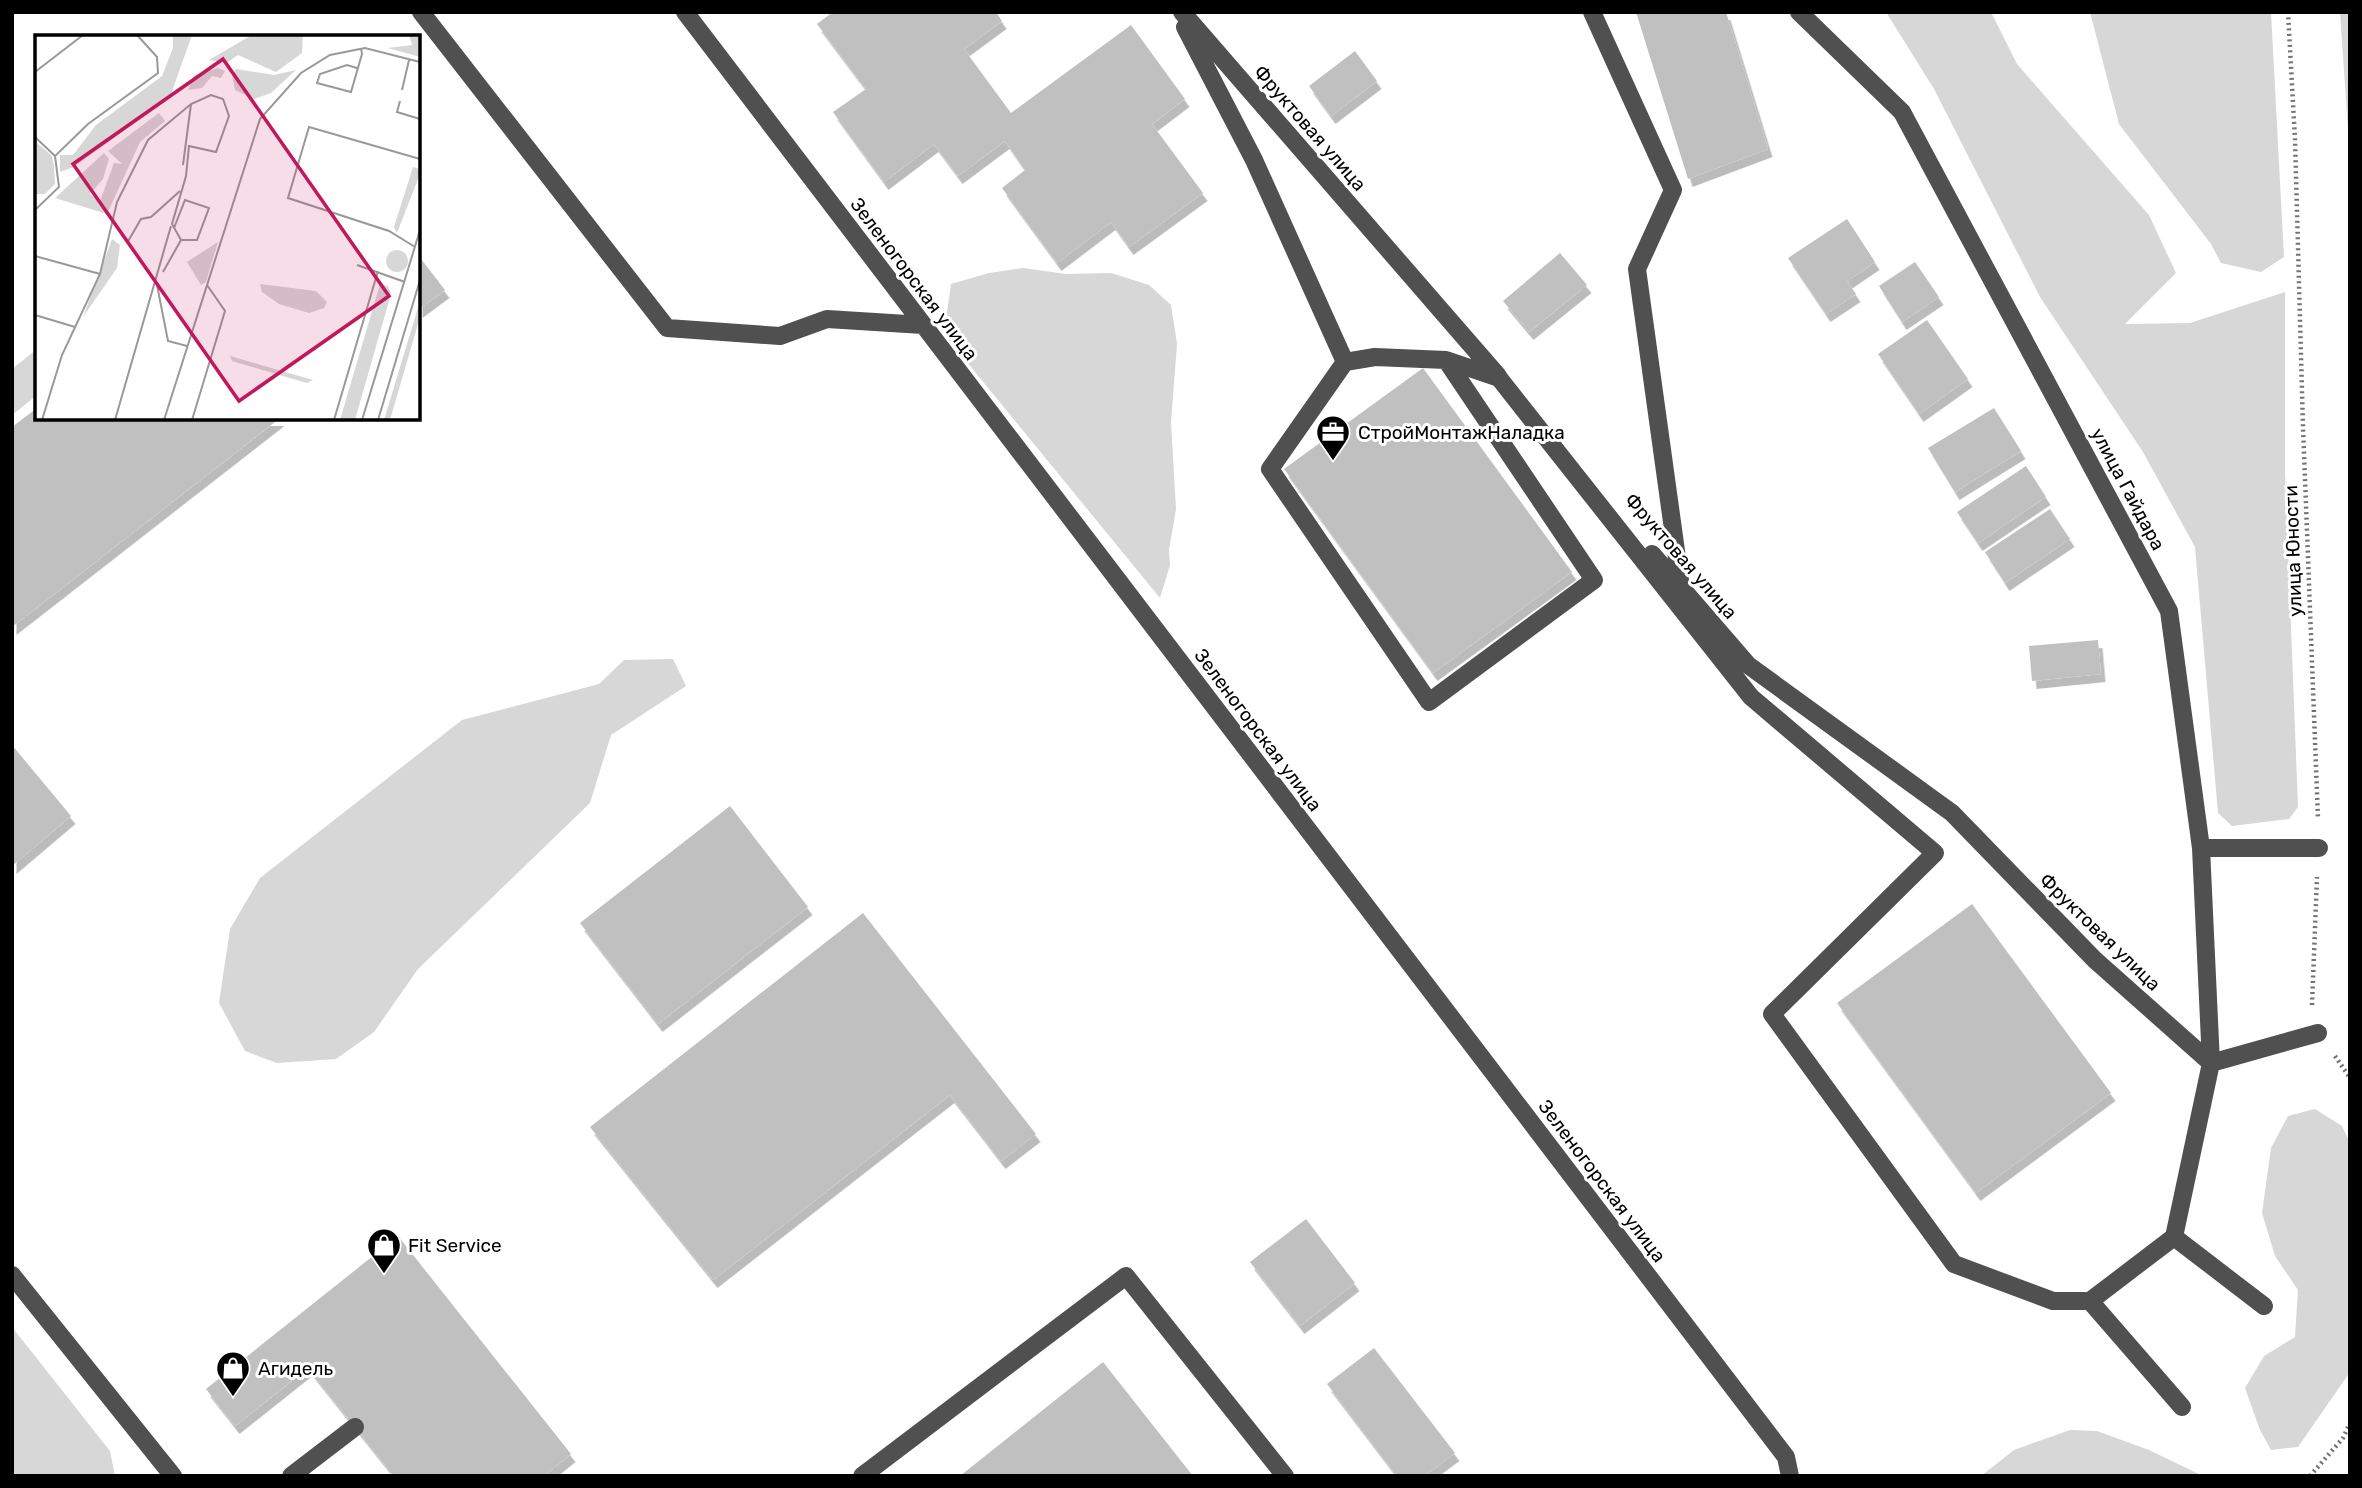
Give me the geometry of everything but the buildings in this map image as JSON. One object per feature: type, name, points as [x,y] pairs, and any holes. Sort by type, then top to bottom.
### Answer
[{"type":"street","points":[[421,12],[667,328],[780,335],[827,319],[923,326]]},
{"type":"street","name":"Зеленогорская улица","points":[[685,12],[1786,1457],[1790,1476]]},
{"type":"street","points":[[1180,12],[1254,160],[1345,362]]},
{"type":"street","name":"Фруктовая улица","points":[[1180,12],[1748,665],[1952,813],[2095,960],[2211,1063]]},
{"type":"street","points":[[1592,12],[1673,190],[1637,270],[1681,587]]},
{"type":"street","name":"улица Гайдара","points":[[1799,12],[1902,111],[2169,611],[2202,849],[2211,1063],[2174,1237]]},
{"type":"street","points":[[1446,360],[1594,580],[1429,702],[1270,469],[1345,362],[1374,357],[1446,360],[1499,378],[1751,697],[1935,853],[1772,1014],[1954,1264],[2053,1301],[2090,1301],[2174,1237],[2264,1306]]},
{"type":"street","points":[[2202,849],[2319,848]]},
{"type":"street","points":[[2211,1063],[2318,1033]]},
{"type":"street","points":[[12,1275],[173,1476]]},
{"type":"street","points":[[862,1476],[1126,1276],[1285,1476]]},
{"type":"street","points":[[2090,1301],[2182,1407]]},
{"type":"street","points":[[291,1476],[355,1427]]},
{"type":"path","name":"улица Юности","points":[[2288,12],[2295,139],[2319,848],[2312,1006],[2318,1033],[2350,1078]]},
{"type":"path","points":[[2310,1476],[2343,1438],[2350,1423]]},
{"type":"shaded area","points":[[1886,12],[1991,12],[2017,64],[2149,215],[2176,273],[2125,324],[2190,323],[2285,292],[2285,472],[2298,807],[2289,819],[2232,826],[2218,813],[2195,547],[2143,452],[2040,297],[1934,89]]},
{"type":"shaded area","points":[[2090,12],[2271,12],[2284,257],[2261,272],[2221,263],[2211,244],[2119,124]]},
{"type":"shaded area","points":[[2340,12],[2350,12],[2350,158]]},
{"type":"shaded area","points":[[1023,268],[1066,274],[1111,273],[1149,285],[1171,305],[1177,344],[1171,422],[1176,509],[1169,550],[1170,565],[1160,598],[944,334],[951,284],[989,273]]},
{"type":"shaded area","points":[[35,351],[35,397],[12,415],[12,369]]},
{"type":"shaded area","points":[[673,659],[686,686],[611,735],[590,803],[418,969],[374,1032],[336,1059],[277,1063],[245,1051],[219,1003],[230,929],[260,878],[462,720],[599,684],[624,660]]},
{"type":"shaded area","points":[[2315,1109],[2342,1126],[2350,1143],[2350,1372],[2298,1447],[2271,1450],[2260,1430],[2245,1388],[2264,1356],[2295,1337],[2298,1290],[2275,1256],[2262,1213],[2271,1148],[2288,1116]]},
{"type":"shaded area","points":[[12,1327],[110,1451],[115,1476],[12,1476]]},
{"type":"shaded area","points":[[2070,1430],[2097,1431],[2149,1450],[2203,1476],[1981,1476],[2014,1450]]},
{"type":"place","name":"СтройМонтажНаладка","points":[[1333,462]]},
{"type":"place","name":"Fit Service","points":[[384,1275]]},
{"type":"place","name":"Агидель","points":[[233,1398]]}]
